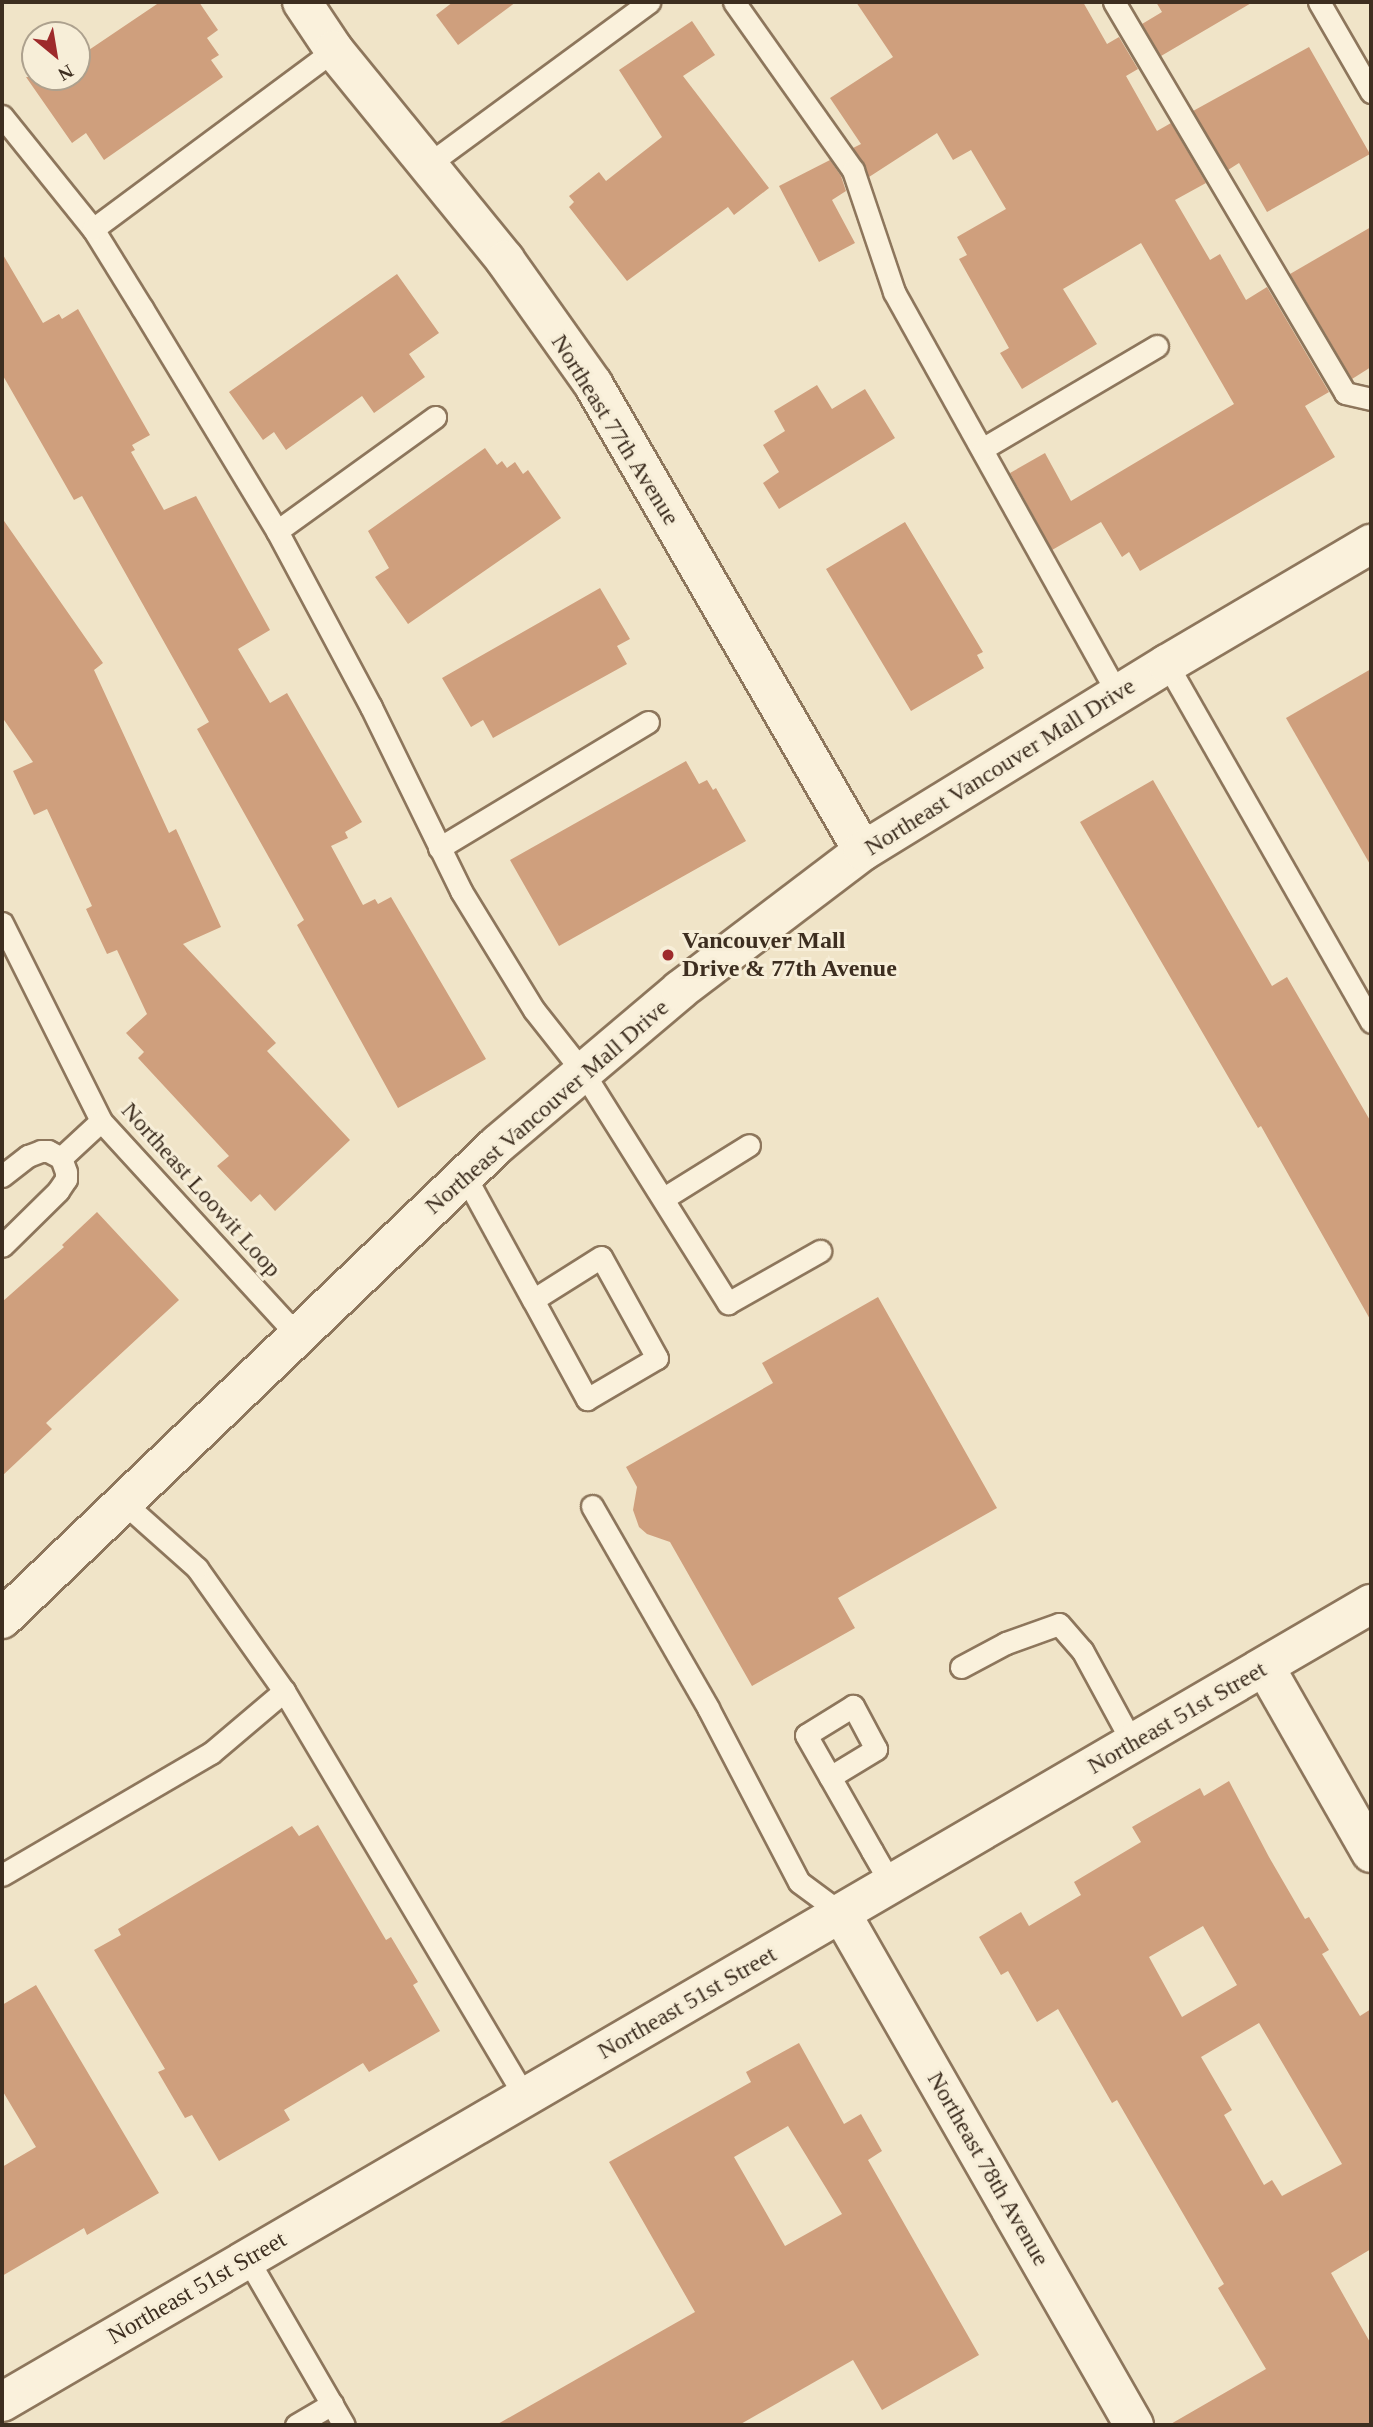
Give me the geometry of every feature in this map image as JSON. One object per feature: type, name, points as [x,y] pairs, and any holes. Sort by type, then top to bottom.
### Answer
[{"type":"street","name":"Northeast 77th Avenue","points":[[302,2],[334,50],[505,260],[593,384],[863,851]]},
{"type":"street","name":"Northeast Vancouver Mall Drive","points":[[2,1619],[465,1176],[680,990],[863,851],[1167,664],[1371,544]]},
{"type":"street","name":"Northeast 51st Street","points":[[2,2402],[1371,1604]]},
{"type":"street","points":[[1265,1667],[1371,1853]]},
{"type":"street","name":"Northeast 78th Avenue","points":[[841,1913],[1134,2425]]},
{"type":"lane","points":[[426,166],[649,2]]},
{"type":"lane","points":[[734,2],[853,170],[894,292],[1118,695]]},
{"type":"lane","points":[[1114,2],[1345,393],[1371,398]]},
{"type":"lane","points":[[1319,2],[1371,92]]},
{"type":"lane","points":[[93,229],[334,50]]},
{"type":"lane","points":[[2,116],[93,229],[277,531],[371,707],[461,891],[534,1010],[583,1072],[728,1303],[820,1251]]},
{"type":"lane","points":[[982,449],[1157,346]]},
{"type":"lane","points":[[277,531],[435,417]]},
{"type":"lane","points":[[1167,664],[1371,1022]]},
{"type":"lane","points":[[439,848],[648,722]]},
{"type":"lane","name":"Northeast Loowit Loop","points":[[2,923],[101,1121],[297,1335]]},
{"type":"lane","points":[[61,1158],[101,1121]]},
{"type":"lane","points":[[664,1198],[749,1145]]},
{"type":"lane","points":[[2,1176],[34,1153],[48,1151],[61,1158],[66,1172],[63,1185],[5,1236]]},
{"type":"lane","points":[[465,1176],[587,1399],[657,1358],[600,1258],[533,1300]]},
{"type":"lane","points":[[123,1502],[197,1568],[284,1691],[525,2097]]},
{"type":"lane","points":[[592,1506],[708,1708],[799,1882],[841,1913]]},
{"type":"lane","points":[[961,1667],[1006,1643],[1059,1624],[1082,1650],[1133,1744]]},
{"type":"lane","points":[[2,1875],[211,1753],[284,1691]]},
{"type":"lane","points":[[830,1777],[891,1884]]},
{"type":"lane","points":[[247,2259],[344,2425]]},
{"type":"lane","points":[[296,2425],[332,2404]]},
{"type":"building","points":[[160,2],[199,2],[218,30],[207,38],[219,55],[211,60],[223,77],[104,160],[86,133],[72,143],[36,91],[91,91],[91,49]]},
{"type":"building","points":[[453,2],[516,2],[458,45],[436,15]]},
{"type":"building","points":[[856,2],[1083,2],[1107,44],[1119,37],[1138,69],[1126,76],[1157,131],[1171,123],[1206,183],[1175,200],[1210,260],[1220,254],[1246,300],[1267,287],[1329,392],[1305,406],[1335,457],[1140,571],[1129,552],[1122,557],[1101,522],[1052,550],[1010,473],[1045,453],[1071,501],[1234,404],[1141,243],[1063,289],[1097,344],[1022,389],[1000,353],[1009,348],[959,259],[967,255],[957,237],[1006,209],[971,150],[953,160],[937,133],[869,177],[853,148],[861,144],[830,98],[893,57]]},
{"type":"building","points":[[1156,2],[1253,2],[1161,56],[1142,24],[1162,12]]},
{"type":"building","points":[[692,21],[715,55],[683,76],[769,188],[734,215],[728,207],[627,281],[569,207],[574,202],[569,196],[599,172],[606,181],[662,137],[619,70]]},
{"type":"building","points":[[1309,47],[1370,154],[1267,212],[1239,163],[1228,170],[1193,111]]},
{"type":"building","points":[[830,160],[841,176],[846,191],[832,200],[855,243],[819,262],[779,186]]},
{"type":"building","points":[[1371,227],[1371,367],[1352,379],[1290,274]]},
{"type":"building","points":[[2,253],[43,323],[59,314],[62,319],[78,309],[150,435],[132,445],[135,450],[131,452],[164,510],[196,496],[270,630],[238,649],[270,703],[287,693],[362,822],[345,832],[348,838],[331,846],[363,905],[375,899],[378,904],[391,897],[486,1059],[398,1108],[297,925],[304,920],[197,729],[209,722],[82,496],[74,500],[2,374]]},
{"type":"building","points":[[397,274],[439,333],[409,354],[425,377],[374,413],[362,396],[286,450],[274,432],[263,440],[229,392]]},
{"type":"building","points":[[817,385],[832,409],[865,389],[895,438],[779,509],[763,483],[779,472],[763,445],[785,431],[774,411]]},
{"type":"building","points":[[485,448],[497,465],[502,461],[507,468],[515,462],[523,474],[528,470],[561,518],[408,624],[375,577],[389,568],[368,531]]},
{"type":"building","points":[[2,518],[103,663],[94,670],[169,833],[176,829],[221,927],[183,944],[276,1043],[267,1051],[350,1140],[275,1211],[260,1194],[251,1202],[217,1166],[229,1156],[138,1058],[144,1052],[126,1033],[147,1014],[117,950],[107,954],[86,909],[92,906],[47,809],[34,815],[13,771],[33,762],[2,717]]},
{"type":"building","points":[[905,522],[983,652],[977,655],[984,668],[911,711],[826,569]]},
{"type":"building","points":[[600,588],[630,639],[617,646],[627,664],[493,738],[483,720],[471,727],[442,678]]},
{"type":"building","points":[[1371,669],[1371,866],[1286,718]]},
{"type":"building","points":[[686,761],[699,784],[707,780],[713,790],[716,788],[746,841],[559,946],[510,860]]},
{"type":"building","points":[[1153,780],[1272,986],[1287,977],[1371,1122],[1371,1321],[1261,1126],[1258,1128],[1080,822]]},
{"type":"building","points":[[97,1212],[179,1300],[46,1423],[52,1429],[2,1476],[2,1302],[64,1247],[62,1245]]},
{"type":"building","points":[[878,1297],[997,1508],[838,1598],[855,1628],[752,1686],[670,1542],[647,1534],[639,1527],[633,1510],[637,1487],[626,1467],[773,1383],[762,1363]]},
{"type":"building","points":[[1229,1781],[1305,1919],[1309,1917],[1329,1950],[1322,1954],[1360,2016],[1371,2009],[1371,2249],[1331,2273],[1371,2344],[1371,2425],[1169,2425],[1266,2369],[1218,2288],[1224,2284],[1117,2100],[1112,2103],[1058,2009],[1037,2022],[1008,1971],[1001,1975],[979,1937],[1021,1912],[1029,1926],[1081,1895],[1074,1882],[1141,1842],[1132,1827],[1200,1788],[1204,1796]],"holes":[[[1203,1926],[1237,1985],[1182,2017],[1149,1957]],[[1259,2023],[1342,2164],[1282,2196],[1272,2180],[1264,2185],[1224,2115],[1232,2110],[1201,2057]]]},
{"type":"building","points":[[318,1825],[386,1940],[391,1937],[418,1982],[413,1985],[440,2031],[369,2072],[363,2063],[284,2110],[290,2120],[219,2161],[192,2115],[185,2118],[158,2072],[165,2069],[94,1950],[121,1935],[118,1929],[292,1826],[299,1836]]},
{"type":"building","points":[[36,1985],[159,2193],[87,2235],[84,2228],[2,2276],[2,2167],[36,2147],[2,2090],[2,2005]]},
{"type":"building","points":[[799,2043],[844,2124],[861,2114],[882,2151],[868,2160],[979,2355],[882,2410],[853,2360],[739,2425],[496,2425],[695,2312],[609,2162],[751,2082],[746,2072]],"holes":[[[788,2126],[842,2214],[785,2246],[734,2157]]]},
{"type":"place","name":"Vancouver Mall Drive & 77th Avenue","points":[[668,955]]}]
